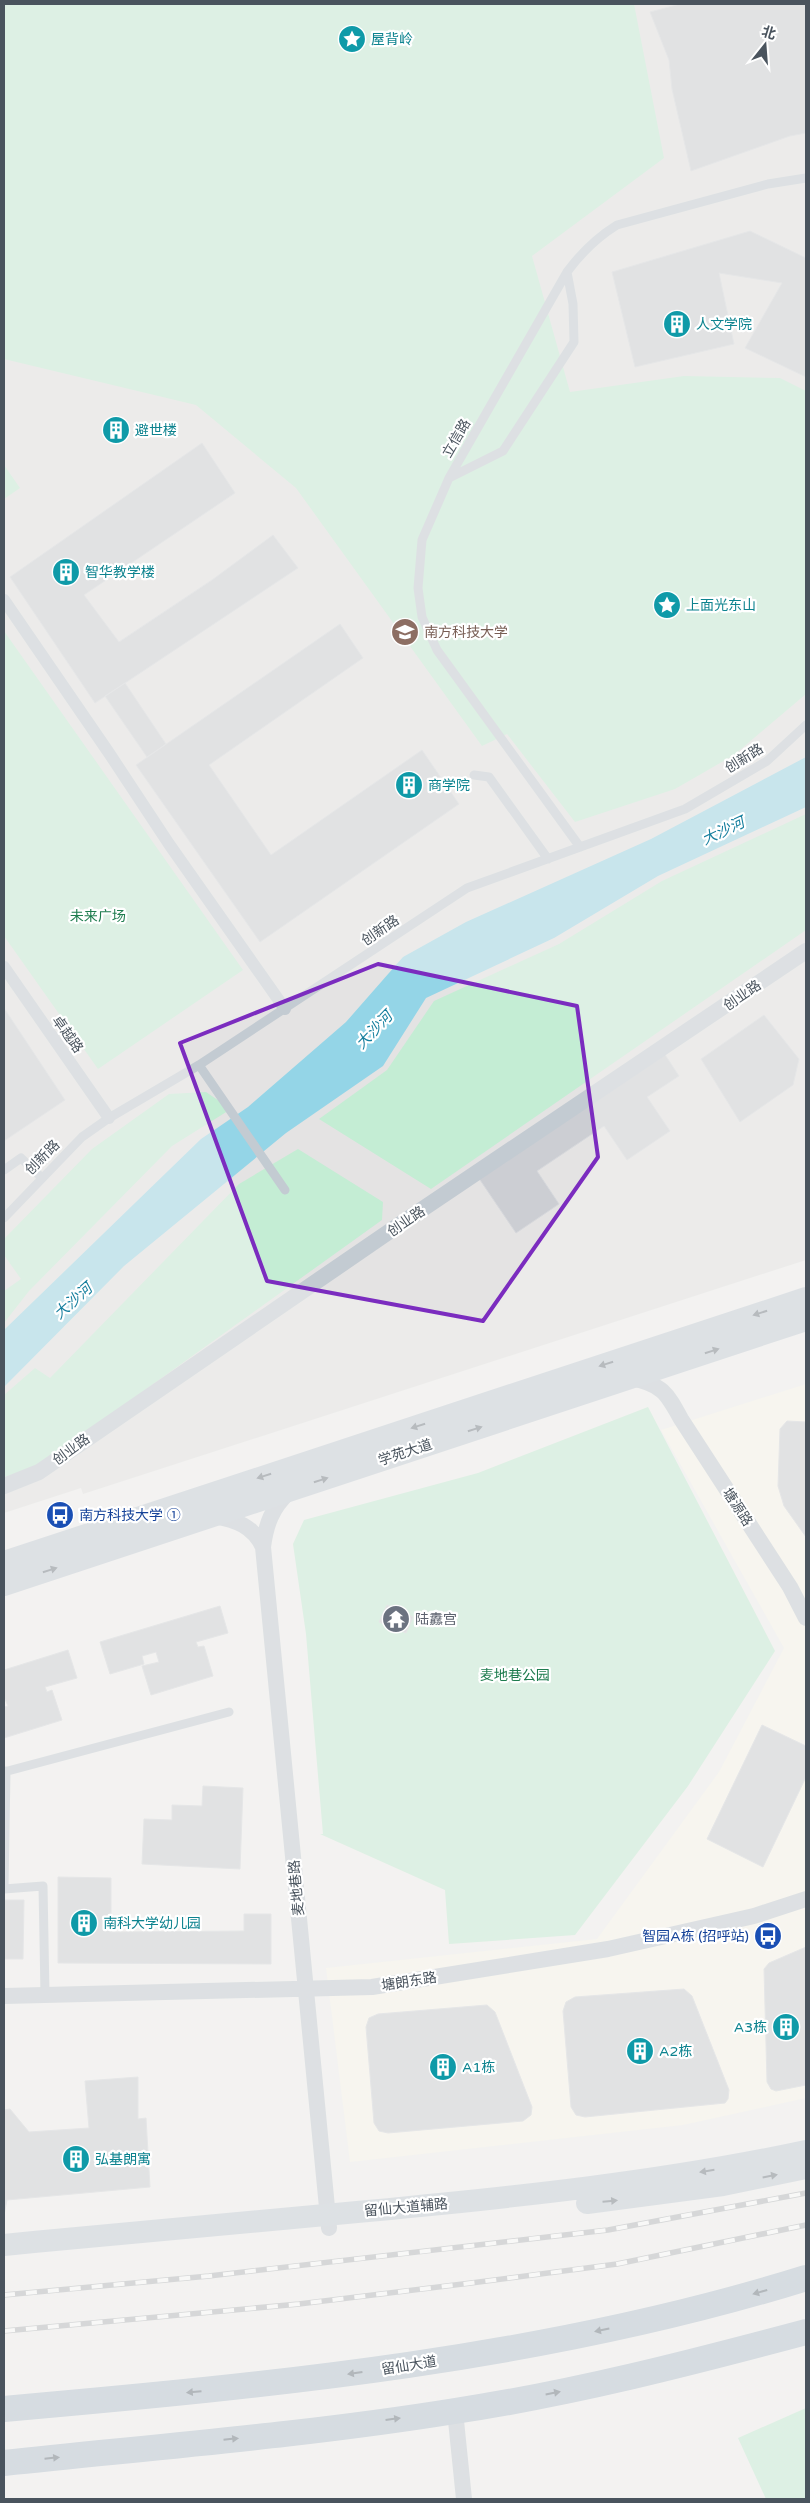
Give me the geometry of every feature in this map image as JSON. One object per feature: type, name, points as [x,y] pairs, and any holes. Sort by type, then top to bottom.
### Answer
[{"type":"main road","name":"学苑大道","points":[[4,1562],[806,1298]]},
{"type":"main road","name":"学苑大道","points":[[4,1585],[806,1320]]},
{"type":"main road","name":"留仙大道辅路","points":[[4,2259],[631,2183],[738,2166],[806,2151]]},
{"type":"main road","name":"留仙大道辅路","points":[[4,2245],[633,2199],[723,2185],[806,2168]]},
{"type":"main road","name":"留仙大道","points":[[4,2409],[311,2379],[495,2351],[639,2323],[759,2293],[806,2278]]},
{"type":"main road","points":[[4,2463],[261,2436],[455,2412],[591,2386],[806,2332]]},
{"type":"street","points":[[4,600],[109,753],[168,844],[286,1009]]},
{"type":"street","name":"创业路","points":[[4,1486],[40,1472],[328,1273],[806,951]]},
{"type":"street","name":"卓越路","points":[[4,967],[109,1118]]},
{"type":"street","points":[[669,1397],[670,1378],[679,1362]]},
{"type":"street","name":"塘源路","points":[[629,1378],[654,1384],[669,1397],[681,1419],[790,1587],[806,1618]]},
{"type":"street","name":"麦地巷路","points":[[290,1490],[270,1515],[263,1547],[328,2221]]},
{"type":"street","points":[[214,1516],[233,1520],[246,1526],[258,1535],[263,1547]]},
{"type":"street","name":"塘朗东路","points":[[4,1996],[372,1987],[608,1950],[754,1916],[806,1899]]},
{"type":"street","points":[[455,2412],[464,2499]]},
{"type":"lane","name":"立信路","points":[[580,847],[437,650],[422,617],[418,588],[422,540],[449,478],[567,272],[582,252],[600,236],[617,225],[768,184],[806,178]]},
{"type":"lane","points":[[449,478],[503,451],[574,342],[572,304],[567,272]]},
{"type":"lane","name":"创新路","points":[[4,1218],[41,1177],[82,1137],[109,1118],[199,1065],[286,1009],[467,888],[685,808],[767,761],[806,725]]},
{"type":"lane","points":[[474,775],[489,777],[548,859]]},
{"type":"lane","points":[[199,1065],[285,1190]]},
{"type":"lane","points":[[4,1170],[21,1158],[41,1177]]},
{"type":"lane","points":[[45,1995],[43,1886],[4,1889],[5,1771],[229,1712]]},
{"type":"highlighted area","points":[[378,964],[577,1006],[598,1157],[483,1321],[267,1281],[180,1043]]},
{"type":"shaded area","name":"南方科技大学","points":[[4,4],[806,4],[806,1260],[83,1494],[81,1488],[4,1513]]},
{"type":"shaded area","points":[[806,1384],[806,2098],[683,2125],[350,2162],[326,1968],[597,1939],[719,1772],[784,1648],[661,1430]]},
{"type":"green space","points":[[4,4],[634,4],[664,158],[532,256],[570,392],[684,376],[780,378],[806,391],[806,694],[734,755],[675,789],[575,822],[507,734],[482,746],[296,488],[196,405],[4,359]]},
{"type":"green space","points":[[4,465],[20,488],[4,499]]},
{"type":"green space","name":"未来广场","points":[[4,631],[243,970],[98,1069],[4,936]]},
{"type":"green space","points":[[806,814],[806,930],[431,1189],[319,1119],[387,1070],[434,1001],[559,944],[662,881]]},
{"type":"green space","points":[[206,1092],[231,1109],[172,1146],[29,1291],[4,1323],[4,1291],[21,1279],[4,1255],[4,1239],[92,1149],[169,1094]]},
{"type":"green space","points":[[298,1149],[383,1202],[382,1220],[39,1466],[4,1477],[4,1395],[35,1368],[50,1378],[239,1184]]},
{"type":"green space","name":"麦地巷公园","points":[[648,1407],[775,1651],[688,1786],[575,1935],[449,1944],[445,1890],[320,1834],[323,1834],[306,1634],[293,1544],[304,1520],[478,1473]]},
{"type":"green space","points":[[806,2408],[806,2499],[766,2499],[738,2438]]},
{"type":"water","name":"大沙河","points":[[806,757],[806,807],[658,876],[554,938],[426,998],[383,1066],[286,1133],[124,1266],[4,1387],[4,1330],[201,1139],[248,1107],[346,1022],[403,957],[466,922],[651,839]]},
{"type":"building","points":[[680,4],[806,4],[806,133],[790,136],[691,171],[672,89],[669,60],[650,12]]},
{"type":"building","name":"人文学院","points":[[750,231],[806,258],[806,377],[745,348],[782,283],[719,273],[734,344],[635,367],[612,272]]},
{"type":"building","name":"避世楼","points":[[112,423],[123,426],[120,437],[109,433]]},
{"type":"building","name":"智华教学楼","points":[[202,443],[235,493],[84,595],[119,642],[212,580],[273,535],[298,568],[95,703],[10,577]]},
{"type":"building","name":"商学院","points":[[340,624],[363,658],[209,765],[271,855],[422,750],[459,804],[260,942],[136,765]]},
{"type":"building","points":[[125,683],[166,744],[147,757],[105,696]]},
{"type":"building","points":[[4,1008],[65,1100],[4,1141]]},
{"type":"building","points":[[764,1015],[799,1059],[793,1085],[740,1122],[701,1059]]},
{"type":"building","points":[[664,1053],[679,1076],[647,1097],[670,1131],[627,1160],[604,1126],[537,1171],[559,1204],[516,1233],[478,1177]]},
{"type":"building","points":[[787,1421],[806,1422],[806,1537],[784,1506],[778,1486],[780,1429]]},
{"type":"building","name":"陆纛宫","points":[[387,1605],[413,1617],[406,1633],[379,1622]]},
{"type":"building","points":[[220,1606],[228,1633],[196,1642],[198,1647],[204,1646],[213,1676],[151,1695],[142,1666],[159,1662],[156,1652],[142,1656],[144,1664],[110,1674],[100,1642]]},
{"type":"building","points":[[68,1650],[77,1678],[45,1687],[47,1692],[52,1690],[62,1720],[4,1738],[4,1707],[8,1706],[4,1697],[4,1670]]},
{"type":"building","points":[[762,1725],[806,1746],[806,1777],[763,1867],[707,1839]]},
{"type":"building","points":[[203,1786],[243,1788],[240,1869],[142,1864],[144,1819],[172,1820],[172,1805],[202,1806]]},
{"type":"building","name":"南科大学幼儿园","points":[[58,1877],[111,1878],[111,1932],[244,1931],[244,1914],[271,1914],[271,1964],[58,1963]]},
{"type":"building","points":[[4,1900],[24,1900],[23,1959],[4,1959]]},
{"type":"building","name":"A3栋","points":[[806,1947],[806,2085],[776,2091],[771,2089],[767,2082],[764,1969],[769,1963]]},
{"type":"building","name":"A2栋","points":[[684,1989],[692,1996],[729,2090],[728,2099],[725,2103],[585,2117],[576,2115],[571,2107],[563,2011],[566,2002],[575,1997]]},
{"type":"building","name":"A1栋","points":[[487,2005],[495,2012],[532,2107],[531,2115],[523,2121],[388,2133],[379,2131],[374,2123],[366,2027],[369,2018],[378,2014]]},
{"type":"building","name":"弘基朗寓","points":[[138,2077],[138,2119],[146,2118],[150,2187],[7,2200],[4,2215],[4,2110],[10,2109],[29,2132],[89,2128],[85,2081]]},
{"type":"railway","points":[[4,2295],[209,2276],[608,2230],[806,2193]]},
{"type":"railway","points":[[4,2331],[299,2304],[617,2264],[806,2225]]},
{"type":"place","name":"屋背岭","points":[[352,39]]},
{"type":"place","name":"人文学院","points":[[677,324]]},
{"type":"place","name":"避世楼","points":[[116,430]]},
{"type":"place","name":"智华教学楼","points":[[66,572]]},
{"type":"place","name":"上面光东山","points":[[667,605]]},
{"type":"place","name":"南方科技大学","points":[[405,632]]},
{"type":"place","name":"商学院","points":[[409,785]]},
{"type":"place","name":"南方科技大学 ①","points":[[60,1515]]},
{"type":"place","name":"陆纛宫","points":[[396,1619]]},
{"type":"place","name":"南科大学幼儿园","points":[[84,1923]]},
{"type":"place","name":"智园A栋 (招呼站)","points":[[768,1936]]},
{"type":"place","name":"A3栋","points":[[786,2027]]},
{"type":"place","name":"A2栋","points":[[640,2051]]},
{"type":"place","name":"A1栋","points":[[443,2067]]},
{"type":"place","name":"弘基朗寓","points":[[76,2159]]}]
